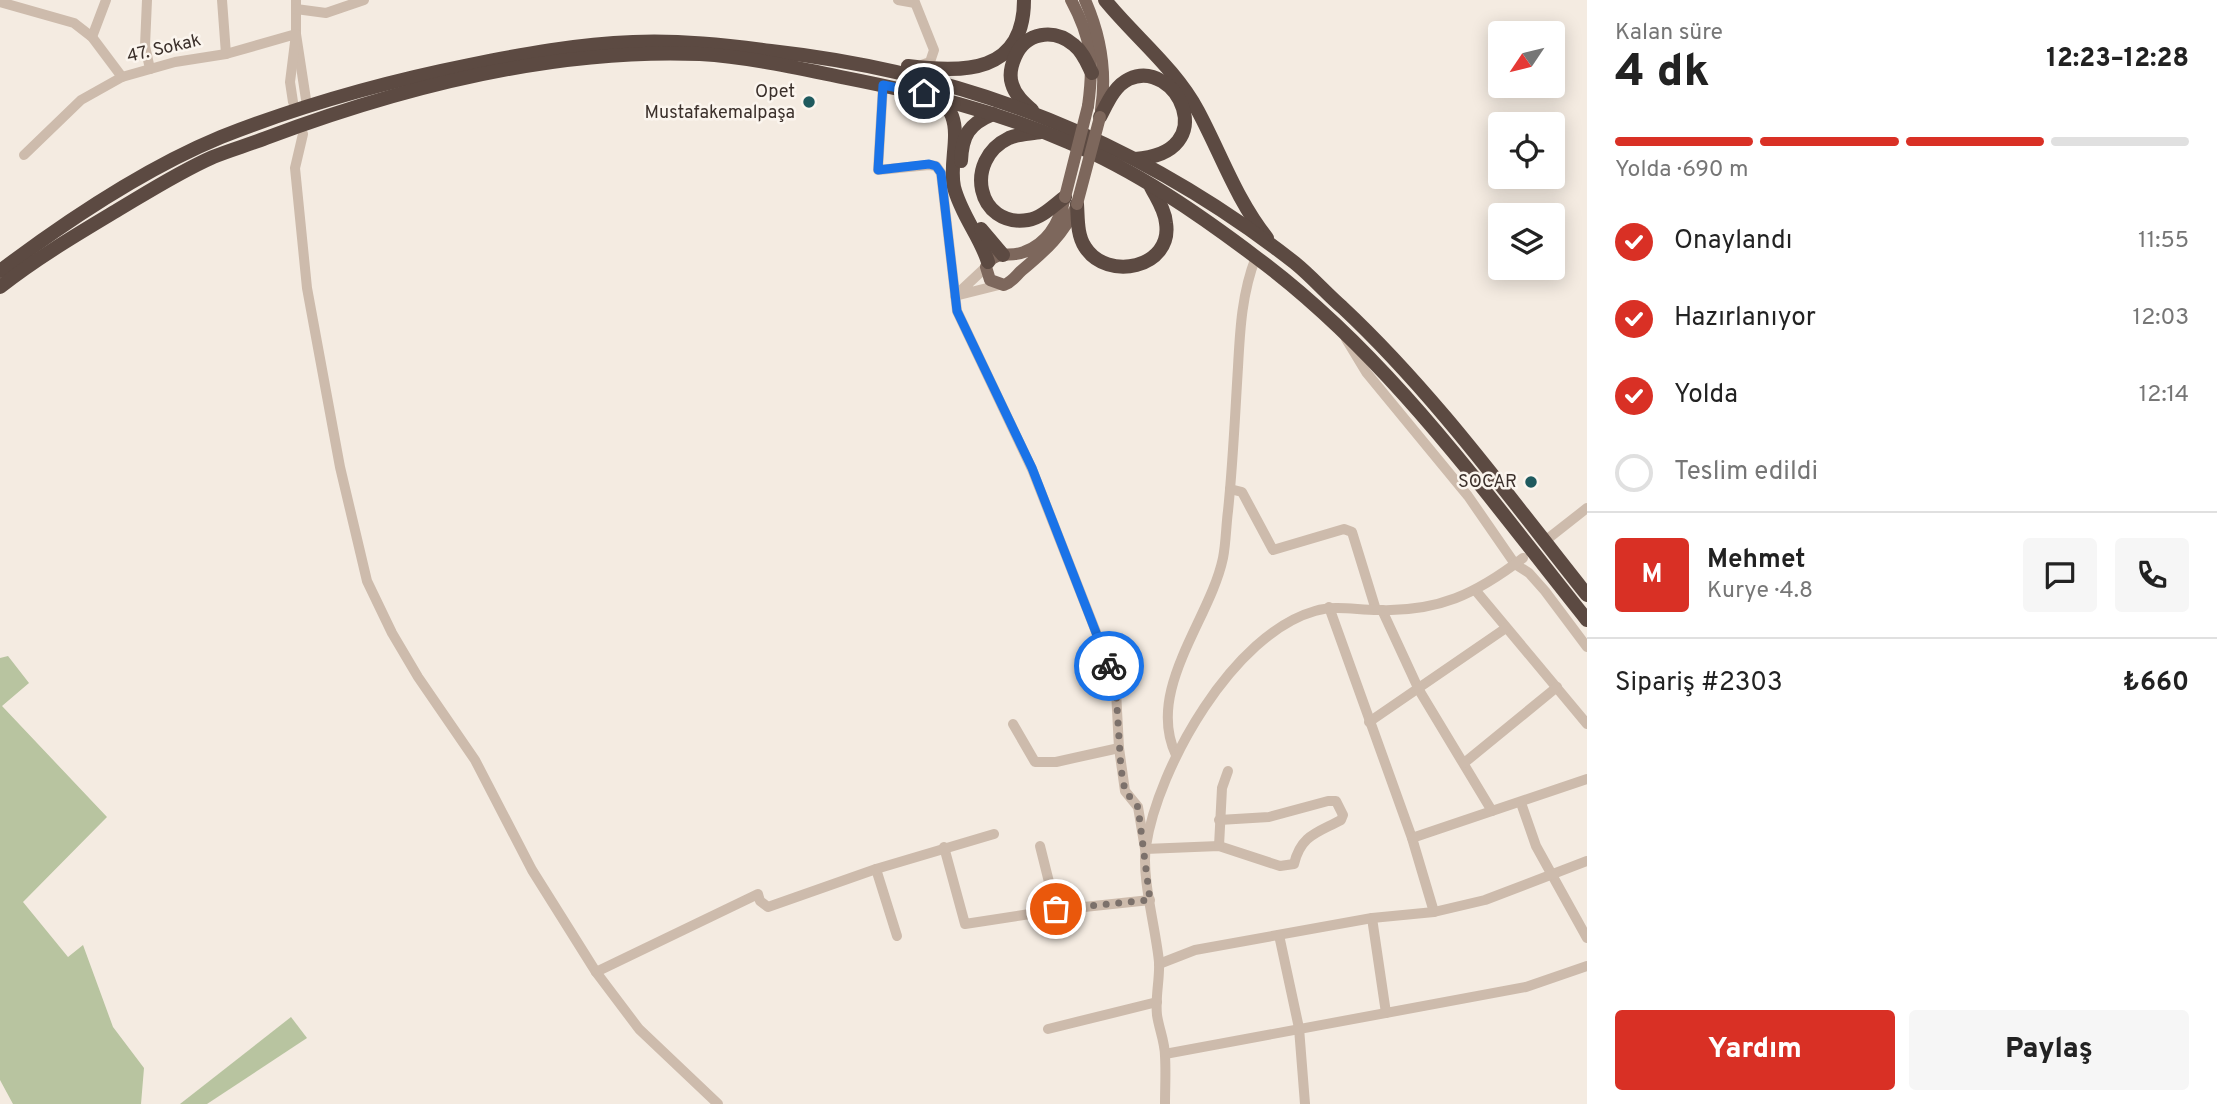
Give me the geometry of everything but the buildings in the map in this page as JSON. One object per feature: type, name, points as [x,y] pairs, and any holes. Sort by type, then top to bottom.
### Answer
[{"type":"highway","points":[[0,271],[50,234],[153,172],[218,139],[300,104],[410,77],[571,47],[633,42],[694,42],[962,70],[991,63],[1004,54],[1018,34],[1024,0]]},
{"type":"highway","points":[[1105,0],[1177,79],[1198,110],[1238,195],[1255,223],[1279,252]]},
{"type":"highway","points":[[1032,111],[1014,90],[1010,80],[1015,58],[1026,40],[1037,35],[1062,37],[1084,56],[1092,73]]},
{"type":"highway","points":[[0,287],[57,246],[174,176],[215,156],[337,112],[461,80],[550,63],[644,54],[700,54],[757,59],[941,97],[1069,142],[1150,186],[1256,257],[1299,291],[1397,387],[1445,441],[1587,620]]},
{"type":"highway","points":[[830,57],[927,79],[1032,111],[1085,133],[1199,196],[1279,252],[1297,265],[1387,351],[1451,423],[1587,595]]},
{"type":"highway","points":[[1100,117],[1118,88],[1129,79],[1159,79],[1171,87],[1183,104],[1185,115],[1184,129],[1179,140],[1168,152],[1156,158],[1135,159]]},
{"type":"highway","points":[[941,97],[952,115],[955,129],[952,164],[958,200],[987,264]]},
{"type":"highway","points":[[993,114],[973,124],[965,132],[960,171],[962,189],[970,210],[988,239],[1004,255]]},
{"type":"highway","points":[[1041,132],[1012,136],[988,154],[981,167],[979,181],[983,196],[992,208],[1014,220],[1038,217],[1071,201],[1084,246],[1094,258],[1106,265],[1119,267],[1142,264],[1161,249],[1166,238],[1167,224],[1162,207],[1150,186]]},
{"type":"main road","points":[[1071,0],[1084,23],[1091,47],[1092,73],[1088,106],[1071,201],[1067,226],[1057,240],[1009,284],[999,285],[990,281],[987,264],[995,256],[1023,253],[1042,242],[1054,229],[1061,213],[1071,201],[1100,117],[1104,71],[1101,46],[1085,0]]},
{"type":"main road","points":[[1004,255],[1016,265],[1016,275]]},
{"type":"street","points":[[92,37],[106,0]]},
{"type":"street","points":[[147,0],[145,46],[150,69]]},
{"type":"street","points":[[222,0],[226,54]]},
{"type":"street","points":[[300,104],[296,5],[326,13],[364,0]]},
{"type":"street","points":[[898,0],[915,2],[934,50],[930,62],[915,67]]},
{"type":"street","points":[[0,2],[74,23],[92,37],[122,77]]},
{"type":"street","name":"47. Sokak","points":[[24,155],[81,100],[122,77],[175,62],[226,54],[296,34]]},
{"type":"street","points":[[883,85],[878,170],[929,164],[936,166],[941,173],[957,311],[1032,468],[1105,655],[1116,691],[1119,748],[1125,791],[1138,807],[1159,964],[1157,1002],[1166,1054],[1165,1104]]},
{"type":"street","points":[[303,134],[295,168],[307,288],[340,467],[367,581],[392,633],[418,677],[475,760],[532,870],[596,972],[639,1029],[718,1104]]},
{"type":"street","points":[[1176,755],[1167,737],[1170,701],[1180,664],[1223,559],[1240,326],[1248,278],[1256,257]]},
{"type":"street","points":[[955,296],[987,264]]},
{"type":"street","points":[[955,296],[999,285]]},
{"type":"street","points":[[1341,330],[1366,372],[1545,591],[1587,647]]},
{"type":"street","points":[[1230,489],[1242,492],[1273,550],[1344,529],[1352,532],[1379,610],[1419,690],[1492,811]]},
{"type":"street","points":[[1550,537],[1587,508]]},
{"type":"street","points":[[1145,849],[1157,800],[1176,755],[1224,676],[1254,647],[1285,623],[1329,607],[1379,610],[1436,606],[1476,592],[1519,561]]},
{"type":"street","points":[[1476,592],[1587,724]]},
{"type":"street","points":[[1329,607],[1412,838],[1434,912]]},
{"type":"street","points":[[1370,722],[1506,628]]},
{"type":"street","points":[[1464,763],[1557,687]]},
{"type":"street","points":[[1013,724],[1035,762],[1056,762],[1119,748]]},
{"type":"street","points":[[1219,846],[1222,789],[1228,771]]},
{"type":"street","points":[[1412,838],[1587,779]]},
{"type":"street","points":[[1145,849],[1219,846],[1280,866],[1294,864],[1299,845],[1306,838],[1341,820],[1343,815],[1336,801],[1269,817],[1219,820]]},
{"type":"street","points":[[1521,803],[1536,846],[1587,938]]},
{"type":"street","points":[[596,972],[758,894],[760,901],[768,907],[944,847],[994,834]]},
{"type":"street","points":[[1040,846],[1056,909]]},
{"type":"street","points":[[944,847],[965,925],[1056,909],[1150,900]]},
{"type":"street","points":[[1159,964],[1195,950],[1372,918],[1434,912],[1485,900],[1587,861]]},
{"type":"street","points":[[876,869],[897,936]]},
{"type":"street","points":[[1372,918],[1386,1013]]},
{"type":"street","points":[[1279,935],[1299,1028],[1305,1104]]},
{"type":"street","points":[[1166,1054],[1526,987],[1587,966]]},
{"type":"street","points":[[1048,1029],[1157,1002]]},
{"type":"green space","points":[[8,656],[29,683],[2,706],[107,817],[23,902],[68,957],[83,945],[113,1027],[144,1068],[141,1104],[13,1104],[0,1080],[0,658]]},
{"type":"green space","points":[[291,1017],[307,1038],[207,1104],[180,1104]]},
{"type":"way so far","points":[[1056,909],[1150,900],[1138,807],[1125,791],[1121,769],[1119,715],[1109,666]]},
{"type":"place","name":"Opet Mustafakemalpaşa","points":[[809,102]]},
{"type":"place","name":"SOCAR","points":[[1531,482]]},
{"type":"route","points":[[924,93],[883,85],[878,170],[929,164],[936,166],[941,173],[957,311],[1032,468],[1109,666]]}]
